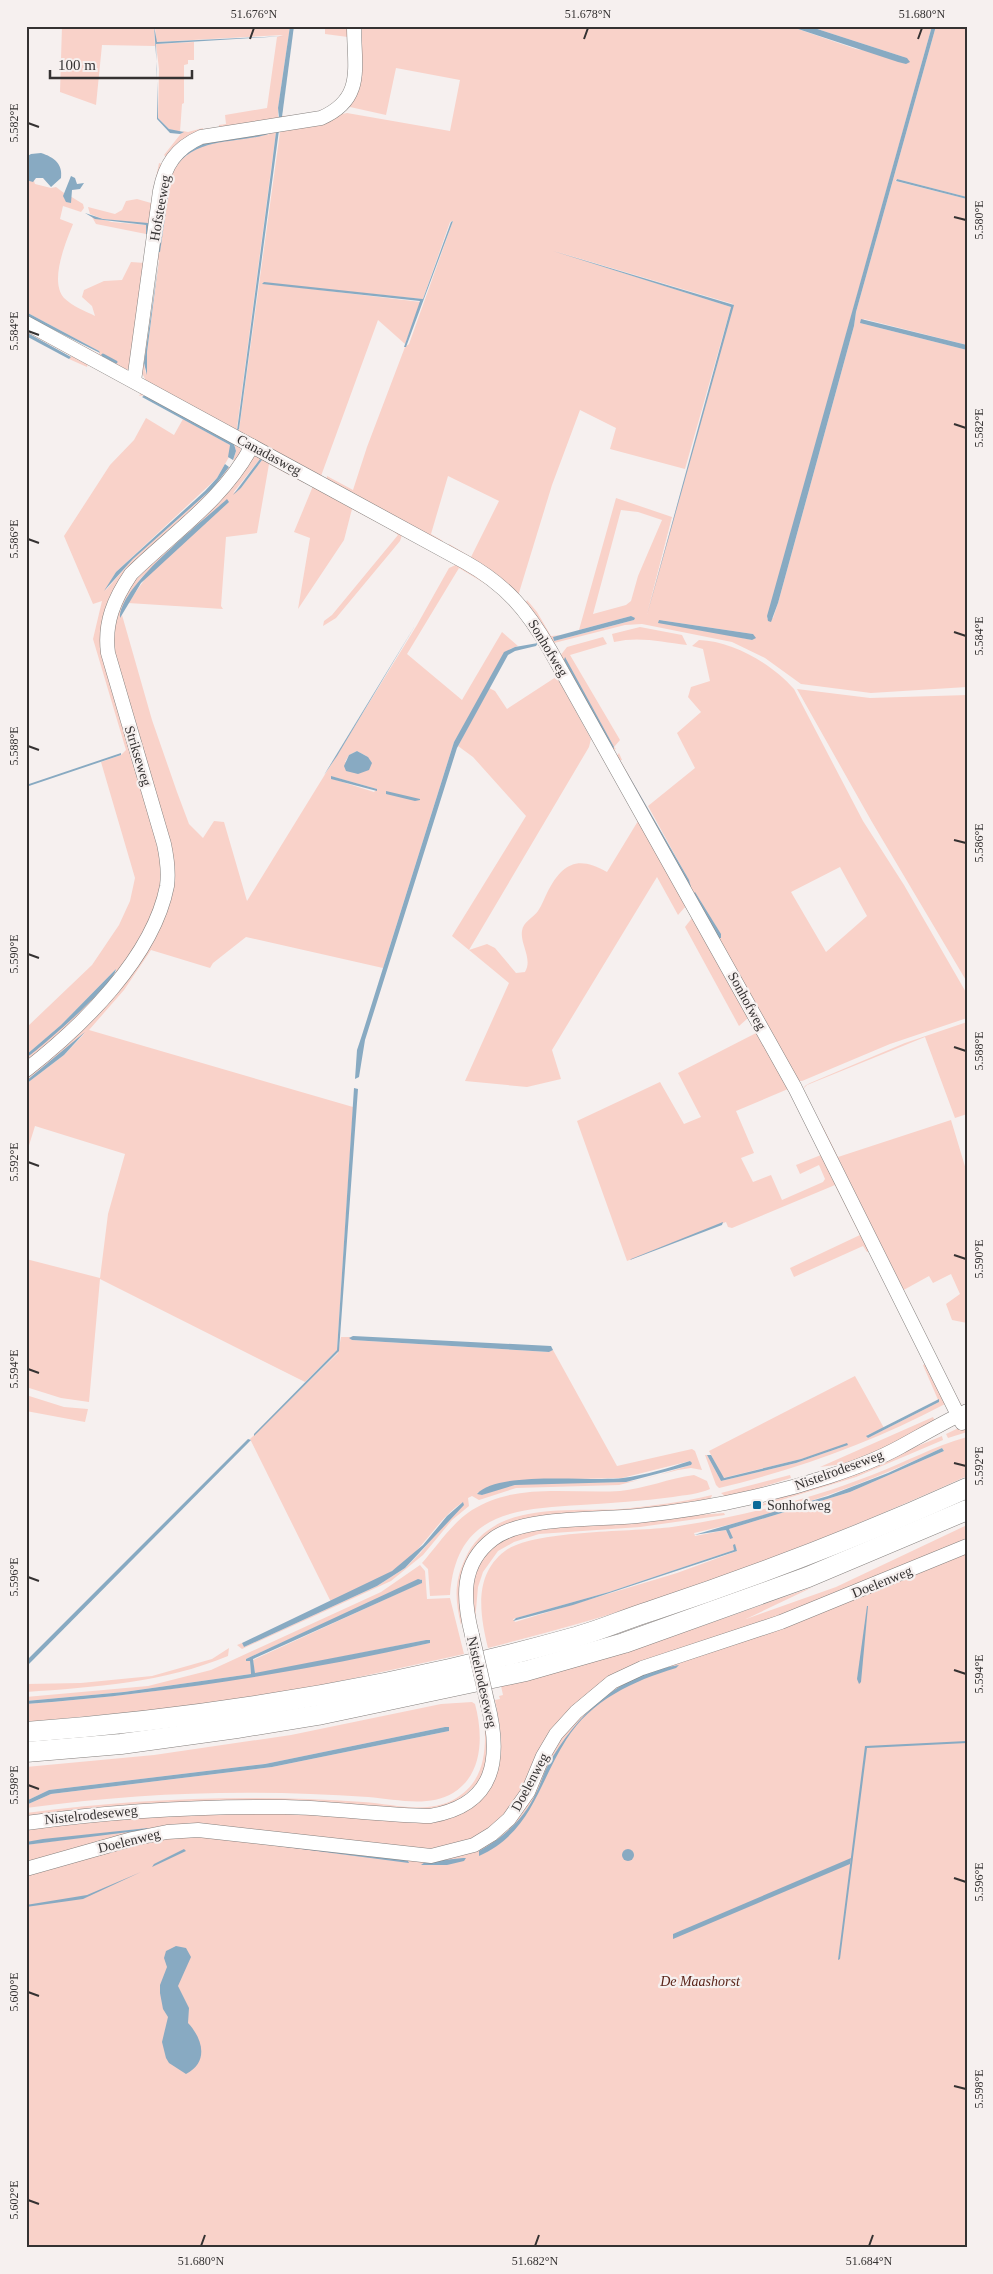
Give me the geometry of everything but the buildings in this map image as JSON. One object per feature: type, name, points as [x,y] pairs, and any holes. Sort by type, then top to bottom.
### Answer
[{"type":"highway","points":[[26,1732],[172,1718],[297,1700],[444,1669],[574,1638],[805,1557],[967,1488]]},
{"type":"highway","points":[[26,1752],[121,1744],[237,1728],[337,1711],[526,1671],[624,1642],[808,1577],[967,1510]]},
{"type":"street","name":"Hofsteeweg","points":[[134,382],[162,183],[174,154],[201,137],[321,118],[343,106],[354,82],[354,26]]},
{"type":"street","name":"Canadasweg","points":[[26,323],[466,562],[494,579],[509,592]]},
{"type":"street","name":"Strikseweg","points":[[26,1070],[48,1053],[113,990],[146,938],[162,905],[167,885],[168,865],[164,844],[108,653],[107,630],[111,610],[131,574],[214,499],[230,482],[252,446]]},
{"type":"street","name":"Sonhofweg","points":[[509,592],[529,615],[546,642],[795,1088],[963,1417]]},
{"type":"street","name":"Nistelrodeseweg","points":[[26,1823],[93,1814],[201,1808],[286,1807],[430,1816],[448,1813],[462,1806],[479,1792],[491,1771],[495,1750],[493,1723],[465,1602],[467,1577],[482,1550],[504,1532],[534,1524],[606,1519],[697,1509],[755,1497],[852,1467],[900,1447],[913,1445],[963,1417]]},
{"type":"street","name":"Doelenweg","points":[[26,1869],[167,1832],[198,1830],[431,1856],[474,1845],[492,1834],[510,1819],[528,1792],[543,1756],[556,1734],[576,1712],[612,1682],[642,1668],[781,1622],[967,1546]]},
{"type":"green space","points":[[62,26],[154,26],[155,46],[102,45],[96,105],[60,92]]},
{"type":"green space","points":[[155,26],[290,26],[278,116],[281,118],[282,116],[311,114],[323,111],[334,105],[326,113],[219,127],[219,125],[226,124],[225,115],[267,108],[277,37],[283,35],[156,42]]},
{"type":"green space","points":[[325,26],[351,26],[348,37],[325,34]]},
{"type":"green space","points":[[362,26],[789,26],[856,49],[907,58],[808,26],[932,26],[767,619],[773,618],[778,603],[854,326],[856,312],[936,26],[967,26],[967,197],[897,179],[895,181],[967,199],[967,345],[864,319],[860,323],[967,350],[967,687],[871,693],[801,684],[765,658],[732,642],[642,624],[625,625],[554,643],[551,642],[525,604],[527,600],[537,612],[551,636],[562,635],[553,637],[554,641],[634,620],[631,616],[579,630],[616,498],[672,517],[647,614],[733,304],[554,251],[731,307],[685,469],[610,449],[616,428],[580,410],[552,485],[518,596],[448,546],[449,544],[471,557],[499,501],[448,476],[431,534],[443,541],[441,545],[326,482],[327,476],[353,490],[367,447],[405,347],[409,344],[453,221],[450,222],[423,299],[262,283],[421,302],[405,344],[378,320],[321,476],[147,383],[142,373],[167,175],[191,145],[347,113],[450,131],[460,80],[396,68],[386,115],[350,107],[361,64]],"holes":[[[276,132],[280,132],[239,430],[237,428]],[[274,133],[206,145],[221,140]],[[202,147],[191,152],[181,161],[171,177],[169,187],[170,174],[185,153]],[[159,260],[147,352],[146,375],[144,363],[157,261]],[[621,510],[638,512],[662,520],[638,576],[631,601],[626,605],[593,614]],[[659,620],[753,634],[752,640]]]},
{"type":"green space","points":[[194,42],[194,60],[188,60],[188,64],[184,65],[184,103],[182,104],[180,132],[169,129],[158,118],[159,69],[156,44]]},
{"type":"green space","points":[[203,128],[203,133],[167,158],[164,155],[183,131],[188,132]]},
{"type":"green space","points":[[159,163],[162,164],[149,224],[103,219],[90,214],[88,207],[115,214],[122,210],[126,201],[137,199],[151,203]]},
{"type":"green space","points":[[26,180],[51,188],[56,187],[64,193],[64,199],[71,198],[70,196],[83,204],[84,208],[81,212],[63,206],[60,219],[73,224],[58,272],[60,291],[64,298],[71,303],[95,316],[92,306],[82,297],[84,290],[104,281],[122,280],[131,262],[145,263],[129,369],[126,370],[26,319],[26,316],[99,354],[99,351],[26,312]]},
{"type":"green space","points":[[92,217],[112,222],[146,225],[146,234],[96,224]]},
{"type":"green space","points":[[26,327],[88,364],[87,367],[69,359],[71,356],[26,332]]},
{"type":"green space","points":[[143,390],[234,440],[238,444],[241,457],[231,478],[218,494],[136,564],[123,579],[113,596],[107,614],[105,651],[161,844],[163,876],[157,908],[143,940],[124,970],[76,1024],[26,1067],[26,1058],[83,1008],[116,972],[116,969],[61,1025],[26,1055],[26,1028],[92,965],[119,925],[130,901],[135,878],[101,762],[121,755],[126,750],[93,639],[102,601],[93,604],[64,536],[110,465],[134,440],[146,418],[174,435],[183,419],[230,445],[229,457],[217,478],[116,572],[105,591],[133,559],[213,488],[229,467],[233,468],[237,462],[233,460],[236,451],[234,444],[145,395],[139,396]]},
{"type":"green space","points":[[256,456],[306,479],[304,483],[269,464],[257,533],[226,537],[221,606],[223,609],[128,603],[147,576],[228,500],[141,578],[124,603],[121,618],[122,615],[152,720],[189,824],[203,838],[214,821],[224,822],[247,901],[417,625],[449,568],[460,563],[489,586],[459,568],[407,654],[462,700],[502,632],[518,646],[510,649],[454,742],[383,968],[246,937],[213,963],[210,968],[151,950],[124,990],[89,1030],[353,1107],[337,1350],[305,1382],[100,1279],[89,1402],[61,1398],[26,1387],[26,1259],[100,1278],[108,1214],[125,1154],[35,1126],[26,1155],[26,1084],[64,1055],[85,1033],[26,1081],[26,1074],[105,1002],[169,889],[110,643],[123,591],[252,457]],"holes":[[[260,459],[262,460],[241,488],[233,493]],[[357,751],[368,757],[345,762],[349,755]],[[334,777],[377,789],[374,792],[330,778]]]},
{"type":"green space","points":[[313,486],[386,521],[384,526],[352,509],[344,540],[298,609],[310,538],[294,532]]},
{"type":"green space","points":[[398,528],[402,535],[400,541],[336,618],[323,626],[324,621],[332,615],[398,535],[393,531]]},
{"type":"green space","points":[[640,627],[682,635],[687,645],[641,640],[614,642],[612,634]]},
{"type":"green space","points":[[603,637],[607,644],[570,655],[620,740],[614,747],[616,749],[611,751],[560,656],[567,647]]},
{"type":"green space","points":[[699,640],[712,641],[738,649],[775,671],[794,689],[863,821],[904,885],[967,994],[967,1018],[890,1044],[802,1081],[797,1081],[727,955],[725,948],[723,948],[615,758],[619,753],[622,760],[620,760],[692,886],[648,806],[695,768],[677,733],[701,712],[688,697],[691,687],[710,681],[703,649],[692,646]],"holes":[[[840,867],[867,916],[826,952],[791,892]]]},
{"type":"green space","points":[[556,677],[559,677],[608,760],[559,681],[591,739],[589,747],[469,950],[487,944],[495,948],[516,973],[525,972],[528,962],[522,931],[526,923],[538,911],[553,883],[565,869],[579,863],[588,864],[607,872],[638,821],[686,906],[678,915],[657,877],[552,1050],[561,1079],[527,1087],[465,1081],[509,983],[452,936],[526,816],[473,757],[458,746],[489,688],[495,691],[507,709]]},
{"type":"green space","points":[[797,689],[870,698],[967,695],[967,982],[872,822]]},
{"type":"green space","points":[[692,918],[748,1018],[739,1026],[685,927]]},
{"type":"green space","points":[[967,1022],[967,1114],[955,1118],[925,1037],[807,1085],[803,1089],[805,1086],[810,1083],[905,1043]]},
{"type":"green space","points":[[760,1031],[818,1149],[788,1089],[736,1111],[754,1153],[741,1158],[753,1182],[771,1175],[782,1200],[823,1182],[825,1179],[819,1165],[800,1174],[796,1165],[821,1155],[872,1250],[867,1252],[863,1246],[794,1277],[790,1268],[860,1235],[835,1185],[732,1228],[728,1227],[726,1222],[627,1261],[577,1121],[660,1082],[684,1124],[701,1117],[678,1073]]},
{"type":"green space","points":[[803,1089],[818,1119],[814,1118]]},
{"type":"green space","points":[[951,1120],[967,1173],[967,1323],[952,1320],[946,1304],[960,1294],[951,1274],[933,1283],[929,1276],[900,1292],[820,1130],[822,1125],[838,1157]]},
{"type":"green space","points":[[341,1337],[350,1337],[352,1340],[549,1352],[553,1350],[617,1466],[692,1449],[695,1451],[702,1470],[691,1468],[658,1475],[691,1465],[690,1461],[622,1478],[530,1480],[502,1483],[477,1493],[482,1495],[516,1485],[533,1483],[623,1482],[639,1480],[619,1485],[516,1488],[479,1500],[472,1496],[468,1498],[469,1506],[452,1520],[423,1555],[391,1581],[242,1649],[237,1645],[242,1643],[244,1647],[377,1586],[405,1568],[463,1502],[447,1515],[406,1561],[370,1584],[331,1602],[250,1439],[338,1353]]},
{"type":"green space","points":[[928,1363],[945,1404],[918,1418],[835,1453],[778,1472],[719,1488],[716,1485],[705,1455],[707,1455],[721,1481],[796,1463],[848,1445],[801,1459],[723,1478],[709,1451],[855,1376],[884,1428],[867,1435],[868,1438],[939,1402],[923,1365]]},
{"type":"green space","points":[[26,1395],[64,1407],[88,1409],[85,1422],[26,1411]]},
{"type":"green space","points":[[933,1417],[936,1423],[893,1445],[850,1463],[820,1467]]},
{"type":"green space","points":[[967,1424],[967,1432],[948,1438],[946,1434]]},
{"type":"green space","points":[[942,1436],[943,1440],[856,1477],[762,1506],[762,1504],[879,1462]]},
{"type":"green space","points":[[967,1437],[967,1476],[929,1493],[853,1526],[658,1599],[616,1613],[488,1648],[481,1609],[483,1584],[495,1561],[505,1551],[518,1544],[559,1535],[672,1527],[748,1513],[799,1500],[848,1484]],"holes":[[[942,1448],[944,1451],[850,1492],[729,1529],[730,1539],[726,1530],[695,1536],[694,1533],[759,1517],[821,1498],[881,1475]],[[737,1549],[737,1551],[677,1573],[515,1622],[513,1619],[609,1592]]]},
{"type":"green space","points":[[694,1475],[707,1481],[710,1489],[692,1494],[627,1502],[534,1509],[512,1513],[493,1520],[477,1531],[464,1546],[455,1567],[450,1595],[430,1596],[428,1569],[422,1563],[458,1521],[472,1510],[489,1501],[525,1492],[629,1490]]},
{"type":"green space","points":[[790,1475],[791,1478],[727,1498],[721,1493]]},
{"type":"green space","points":[[712,1495],[710,1501],[675,1506],[526,1519],[498,1528],[482,1541],[461,1625],[457,1583],[461,1567],[477,1540],[493,1527],[512,1518],[534,1513],[622,1509],[667,1504]]},
{"type":"green space","points":[[724,1513],[725,1515],[640,1527],[539,1534],[514,1542],[498,1551],[483,1572],[478,1587],[475,1621],[472,1590],[478,1566],[491,1550],[509,1538],[531,1531],[555,1527]]},
{"type":"green space","name":"De Maashorst","points":[[967,1525],[967,2248],[26,2248],[26,1845],[148,1828],[26,1842],[26,1829],[171,1814],[299,1813],[432,1823],[458,1814],[479,1799],[488,1789],[499,1764],[501,1750],[500,1725],[495,1700],[500,1699],[499,1696],[503,1695],[501,1686],[676,1635],[813,1587],[746,1619],[836,1587]],"holes":[[[207,1825],[253,1829],[149,1832]]]},
{"type":"green space","points":[[420,1565],[425,1571],[427,1599],[450,1598],[464,1654],[318,1686],[196,1706],[26,1722],[26,1704],[179,1688],[330,1663],[430,1643],[426,1640],[255,1674],[253,1660],[421,1583],[421,1579],[246,1659],[250,1661],[251,1674],[124,1692],[26,1701],[26,1697],[148,1686],[211,1670],[381,1592]]},
{"type":"green space","points":[[229,1648],[228,1656],[203,1665],[154,1678],[103,1686],[26,1692],[26,1684],[81,1683],[152,1676],[212,1659]]},
{"type":"green space","points":[[472,1702],[475,1704],[478,1716],[480,1740],[476,1764],[471,1775],[463,1785],[443,1798],[411,1801],[282,1793],[154,1795],[26,1808],[26,1805],[51,1794],[272,1767],[449,1731],[445,1727],[265,1764],[49,1790],[26,1801],[26,1767],[154,1755],[291,1735],[441,1704]]},
{"type":"green space","points":[[484,1718],[488,1724],[487,1763],[479,1782],[458,1801],[435,1810],[320,1804],[26,1818],[26,1813],[68,1808],[195,1799],[279,1798],[420,1807],[443,1804],[464,1793],[478,1775],[484,1754]]},
{"type":"water","points":[[154,26],[157,42],[284,36],[156,44],[156,61]]},
{"type":"water","points":[[290,26],[294,26],[282,117],[279,118],[278,108]]},
{"type":"water","points":[[789,26],[808,26],[907,58],[910,62],[906,64],[898,62]]},
{"type":"water","points":[[932,26],[936,26],[856,312],[854,326],[778,603],[771,622],[768,621],[767,616]]},
{"type":"water","points":[[157,81],[158,118],[169,129],[184,132],[180,134],[170,133],[157,119]]},
{"type":"water","points":[[279,130],[239,429],[237,431],[276,132]]},
{"type":"water","points":[[274,132],[203,147],[190,153],[179,162],[171,176],[160,252],[158,252],[166,190],[171,175],[178,162],[188,151],[219,139]]},
{"type":"water","points":[[41,153],[54,159],[61,169],[61,178],[51,187],[43,178],[36,178],[33,182],[26,180],[26,157],[31,154]]},
{"type":"water","points":[[71,176],[75,178],[77,184],[84,183],[80,189],[72,190],[71,203],[66,202],[63,196]]},
{"type":"water","points":[[897,179],[967,197],[967,199],[896,181]]},
{"type":"water","points":[[85,213],[103,219],[148,223],[148,235],[146,234],[146,225],[95,219]]},
{"type":"water","points":[[453,221],[406,347],[404,347],[420,301],[262,284],[264,282],[423,299],[451,222]]},
{"type":"water","points":[[553,251],[734,305],[647,615],[731,307]]},
{"type":"water","points":[[159,259],[147,352],[147,375],[144,363]]},
{"type":"water","points":[[26,312],[99,351],[100,353],[26,316]]},
{"type":"water","points":[[861,319],[967,345],[967,350],[860,323]]},
{"type":"water","points":[[26,332],[71,357],[69,359],[26,336]]},
{"type":"water","points":[[145,395],[234,444],[236,451],[233,460],[228,457],[230,445],[142,397]]},
{"type":"water","points":[[260,459],[262,460],[241,488],[233,495]]},
{"type":"water","points":[[225,464],[229,467],[213,488],[133,559],[104,591],[116,572],[205,491],[217,478]]},
{"type":"water","points":[[227,499],[229,502],[141,583],[120,618],[123,605],[147,572],[182,538]]},
{"type":"water","points":[[631,616],[635,618],[634,620],[554,641],[553,637]]},
{"type":"water","points":[[659,620],[753,634],[756,638],[752,640],[658,623]]},
{"type":"water","points":[[416,624],[337,756],[324,775]]},
{"type":"water","points":[[538,643],[536,646],[515,651],[508,655],[457,748],[365,1040],[359,1077],[355,1079],[357,1050],[454,742],[504,652],[515,647]]},
{"type":"water","points":[[565,657],[614,747],[613,749],[564,660]]},
{"type":"water","points":[[357,751],[368,757],[372,763],[369,770],[358,774],[346,771],[344,766],[349,755]]},
{"type":"water","points":[[121,753],[121,755],[26,787],[26,785]]},
{"type":"water","points":[[620,760],[689,880],[691,887],[690,887]]},
{"type":"water","points":[[331,776],[377,789],[377,791],[331,779]]},
{"type":"water","points":[[386,791],[420,800],[415,801],[386,794]]},
{"type":"water","points":[[695,892],[721,934],[721,938],[719,938]]},
{"type":"water","points":[[116,969],[104,987],[91,1001],[26,1058],[26,1055],[61,1025]]},
{"type":"water","points":[[85,1032],[64,1055],[26,1084],[26,1081]]},
{"type":"water","points":[[354,1088],[358,1089],[339,1351],[254,1436],[337,1350]]},
{"type":"water","points":[[723,1222],[722,1225],[630,1260],[631,1259]]},
{"type":"water","points":[[353,1336],[551,1346],[553,1350],[549,1352],[352,1340],[349,1338]]},
{"type":"water","points":[[939,1399],[939,1402],[868,1438],[866,1436]]},
{"type":"water","points":[[248,1439],[251,1440],[26,1667],[26,1661]]},
{"type":"water","points":[[847,1443],[848,1445],[796,1463],[721,1481],[707,1455],[711,1455],[724,1478],[801,1459]]},
{"type":"water","points":[[942,1448],[944,1451],[850,1492],[729,1529],[733,1538],[730,1539],[726,1530],[694,1535],[828,1496],[888,1473]]},
{"type":"water","points":[[690,1461],[691,1465],[626,1482],[515,1485],[482,1495],[477,1494],[488,1487],[504,1482],[546,1478],[623,1478],[657,1471]]},
{"type":"water","points":[[463,1502],[464,1505],[405,1568],[377,1586],[244,1647],[242,1643],[392,1571],[423,1545],[447,1516]]},
{"type":"water","points":[[735,1544],[737,1551],[573,1605],[513,1621],[516,1618],[609,1592],[734,1550],[733,1545]]},
{"type":"water","points":[[418,1579],[422,1580],[422,1583],[253,1659],[255,1673],[426,1640],[430,1640],[430,1643],[330,1664],[229,1681],[77,1700],[26,1704],[26,1701],[124,1692],[251,1674],[250,1661],[246,1661],[246,1659]]},
{"type":"water","points":[[867,1606],[861,1682],[859,1684],[857,1679]]},
{"type":"water","points":[[679,1665],[676,1668],[644,1679],[614,1694],[588,1714],[566,1740],[532,1805],[522,1820],[511,1834],[497,1846],[479,1856],[479,1851],[497,1840],[526,1811],[538,1790],[548,1765],[559,1747],[586,1713],[619,1687],[638,1677]]},
{"type":"water","points":[[449,1727],[449,1731],[272,1767],[51,1794],[26,1805],[26,1801],[49,1790],[265,1764]]},
{"type":"water","points":[[967,1741],[967,1743],[867,1748],[840,1959],[838,1960],[865,1746]]},
{"type":"water","points":[[148,1828],[145,1830],[26,1845],[26,1842],[43,1839]]},
{"type":"water","points":[[270,1845],[400,1859],[409,1863]]},
{"type":"water","points":[[184,1849],[186,1851],[152,1867],[154,1864]]},
{"type":"water","points":[[626,1849],[630,1849],[634,1855],[630,1861],[626,1861],[622,1857],[622,1853]]},
{"type":"water","points":[[466,1858],[464,1861],[447,1865],[421,1865],[425,1862]]},
{"type":"water","points":[[851,1858],[850,1864],[673,1939],[673,1934]]},
{"type":"water","points":[[141,1872],[83,1899],[26,1907],[26,1905],[87,1895]]},
{"type":"water","points":[[176,1946],[186,1948],[191,1957],[178,1986],[189,2008],[188,2023],[197,2036],[201,2050],[201,2057],[198,2063],[186,2074],[169,2063],[162,2042],[168,2017],[163,2009],[160,1985],[167,1967],[164,1958],[166,1951]]},
{"type":"waterway","points":[[103,355],[116,362]]},
{"type":"place","name":"Sonhofweg","points":[[757,1505]]}]
